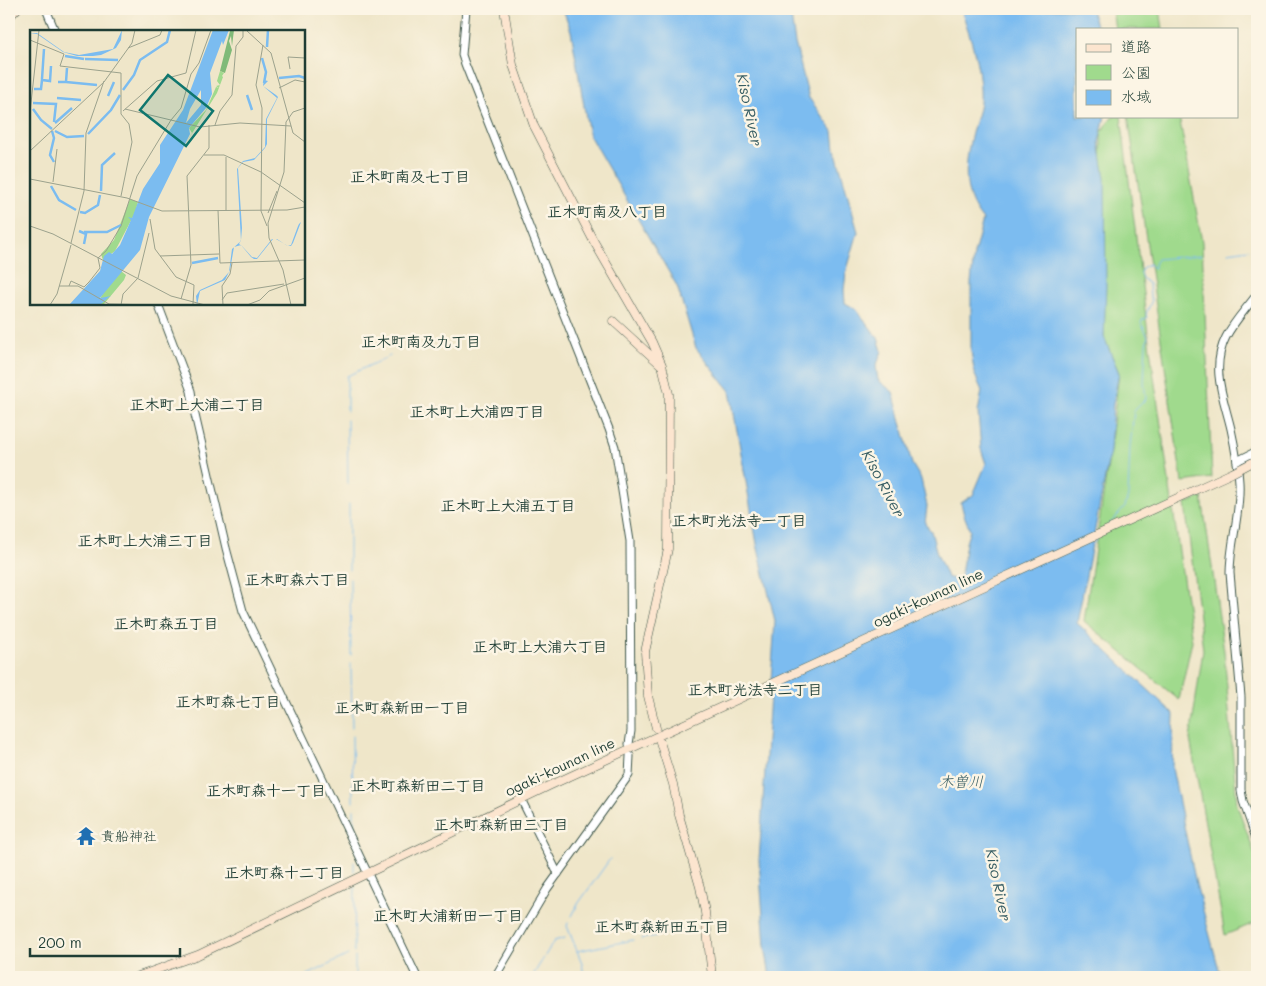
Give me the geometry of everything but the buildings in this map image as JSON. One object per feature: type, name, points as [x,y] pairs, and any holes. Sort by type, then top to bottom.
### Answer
[{"type":"main road","points":[[9,17],[17,9]]},
{"type":"main road","points":[[504,9],[514,65],[534,126],[593,240],[652,342],[662,365],[669,394],[668,549],[645,652],[648,696],[656,728]]},
{"type":"main road","points":[[613,321],[662,365]]},
{"type":"main road","name":"ogaki-kounan line","points":[[136,977],[198,955],[521,799],[1257,460]]},
{"type":"main road","points":[[660,742],[700,887],[705,912],[712,977]]},
{"type":"street","points":[[46,9],[55,30]]},
{"type":"street","points":[[466,9],[462,55],[464,64],[615,447],[630,541],[631,731],[629,744]]},
{"type":"street","points":[[1257,294],[1226,337],[1218,365],[1220,388],[1237,461],[1239,501],[1231,549],[1230,573],[1241,697],[1241,790],[1257,841]]},
{"type":"street","points":[[158,305],[191,391],[226,548],[243,611],[417,977]]},
{"type":"street","points":[[1237,461],[1257,450]]},
{"type":"street","points":[[495,977],[535,908],[629,775],[630,756]]},
{"type":"street","points":[[521,799],[558,874]]},
{"type":"green space","points":[[1112,9],[1160,9],[1163,28],[1115,28]]},
{"type":"green space","points":[[1112,118],[1121,118],[1149,342],[1192,641],[1179,700],[1084,621],[1110,451],[1119,373],[1104,337],[1101,133]]},
{"type":"green space","points":[[1128,118],[1179,118],[1202,242],[1212,478],[1182,482]]},
{"type":"green space","points":[[1202,497],[1224,651],[1237,805],[1257,860],[1257,922],[1225,935],[1190,739],[1203,650],[1185,504]]},
{"type":"water","name":"木曽川","points":[[563,9],[790,9],[795,43],[809,98],[833,131],[835,149],[858,232],[846,273],[845,303],[856,309],[878,338],[882,351],[876,367],[878,380],[893,392],[912,464],[921,479],[927,506],[925,524],[931,531],[937,554],[947,577],[960,581],[970,530],[961,503],[973,495],[986,464],[981,449],[978,412],[982,391],[975,375],[971,351],[971,283],[974,254],[983,220],[971,199],[966,176],[968,153],[979,106],[980,91],[975,55],[961,9],[1091,9],[1097,28],[1076,28],[1076,118],[1105,118],[1099,142],[1105,178],[1106,286],[1104,337],[1119,373],[1113,404],[1110,451],[1077,623],[1174,714],[1172,768],[1196,884],[1221,977],[770,977],[765,946],[759,860],[775,621],[757,544],[730,391],[696,348],[677,286],[589,135],[571,31]]},
{"type":"waterway","points":[[1228,252],[1249,249]]},
{"type":"waterway","points":[[1257,253],[1257,260]]},
{"type":"waterway","points":[[1108,526],[1125,507],[1128,496],[1130,446],[1134,411],[1146,399],[1144,382],[1148,336],[1141,323],[1142,320],[1147,318],[1146,314],[1152,300],[1149,284],[1142,278],[1140,273],[1142,268],[1149,264],[1154,269],[1157,259],[1201,255]]},
{"type":"waterway","points":[[347,411],[347,376],[390,356]]},
{"type":"waterway","points":[[347,420],[348,485]]},
{"type":"waterway","points":[[349,504],[349,570]]},
{"type":"waterway","points":[[1092,545],[1097,539]]},
{"type":"waterway","points":[[350,579],[351,655]]},
{"type":"waterway","points":[[351,664],[352,728]]},
{"type":"waterway","points":[[352,736],[353,802]]},
{"type":"waterway","points":[[354,809],[354,836]]},
{"type":"waterway","points":[[572,916],[578,904],[610,859]]},
{"type":"waterway","points":[[354,862],[354,871]]},
{"type":"waterway","points":[[354,953],[355,888]]},
{"type":"waterway","points":[[568,923],[567,926],[571,936]]},
{"type":"waterway","points":[[641,939],[689,929]]},
{"type":"waterway","points":[[571,936],[582,963],[584,977]]},
{"type":"waterway","points":[[532,977],[554,941],[565,938]]},
{"type":"waterway","points":[[577,951],[633,940]]},
{"type":"waterway","points":[[304,977],[348,955]]},
{"type":"waterway","points":[[355,957],[355,977]]},
{"type":"place","name":"貴船神社","points":[[86,836]]},
{"type":"district","name":"正木町南及七丁目","points":[[410,177]]},
{"type":"district","name":"正木町南及八丁目","points":[[607,212]]},
{"type":"district","name":"正木町南及九丁目","points":[[421,342]]},
{"type":"district","name":"正木町上大浦二丁目","points":[[197,405]]},
{"type":"district","name":"正木町上大浦四丁目","points":[[477,412]]},
{"type":"district","name":"正木町上大浦五丁目","points":[[508,506]]},
{"type":"district","name":"正木町光法寺一丁目","points":[[739,521]]},
{"type":"district","name":"正木町上大浦三丁目","points":[[145,541]]},
{"type":"district","name":"正木町森六丁目","points":[[297,580]]},
{"type":"district","name":"正木町森五丁目","points":[[166,624]]},
{"type":"district","name":"正木町上大浦六丁目","points":[[540,647]]},
{"type":"district","name":"正木町光法寺二丁目","points":[[755,690]]},
{"type":"district","name":"正木町森七丁目","points":[[228,702]]},
{"type":"district","name":"正木町森新田一丁目","points":[[402,708]]},
{"type":"district","name":"正木町森新田二丁目","points":[[418,786]]},
{"type":"district","name":"正木町森十一丁目","points":[[266,791]]},
{"type":"district","name":"正木町森新田三丁目","points":[[501,825]]},
{"type":"district","name":"正木町森十二丁目","points":[[284,873]]},
{"type":"district","name":"正木町大浦新田一丁目","points":[[448,916]]},
{"type":"district","name":"正木町森新田五丁目","points":[[662,927]]},
{"type":"water label","name":"Kiso River","points":[[749,110]]},
{"type":"water label","name":"Kiso River","points":[[883,484]]},
{"type":"water label","name":"Kiso River","points":[[998,885]]}]
